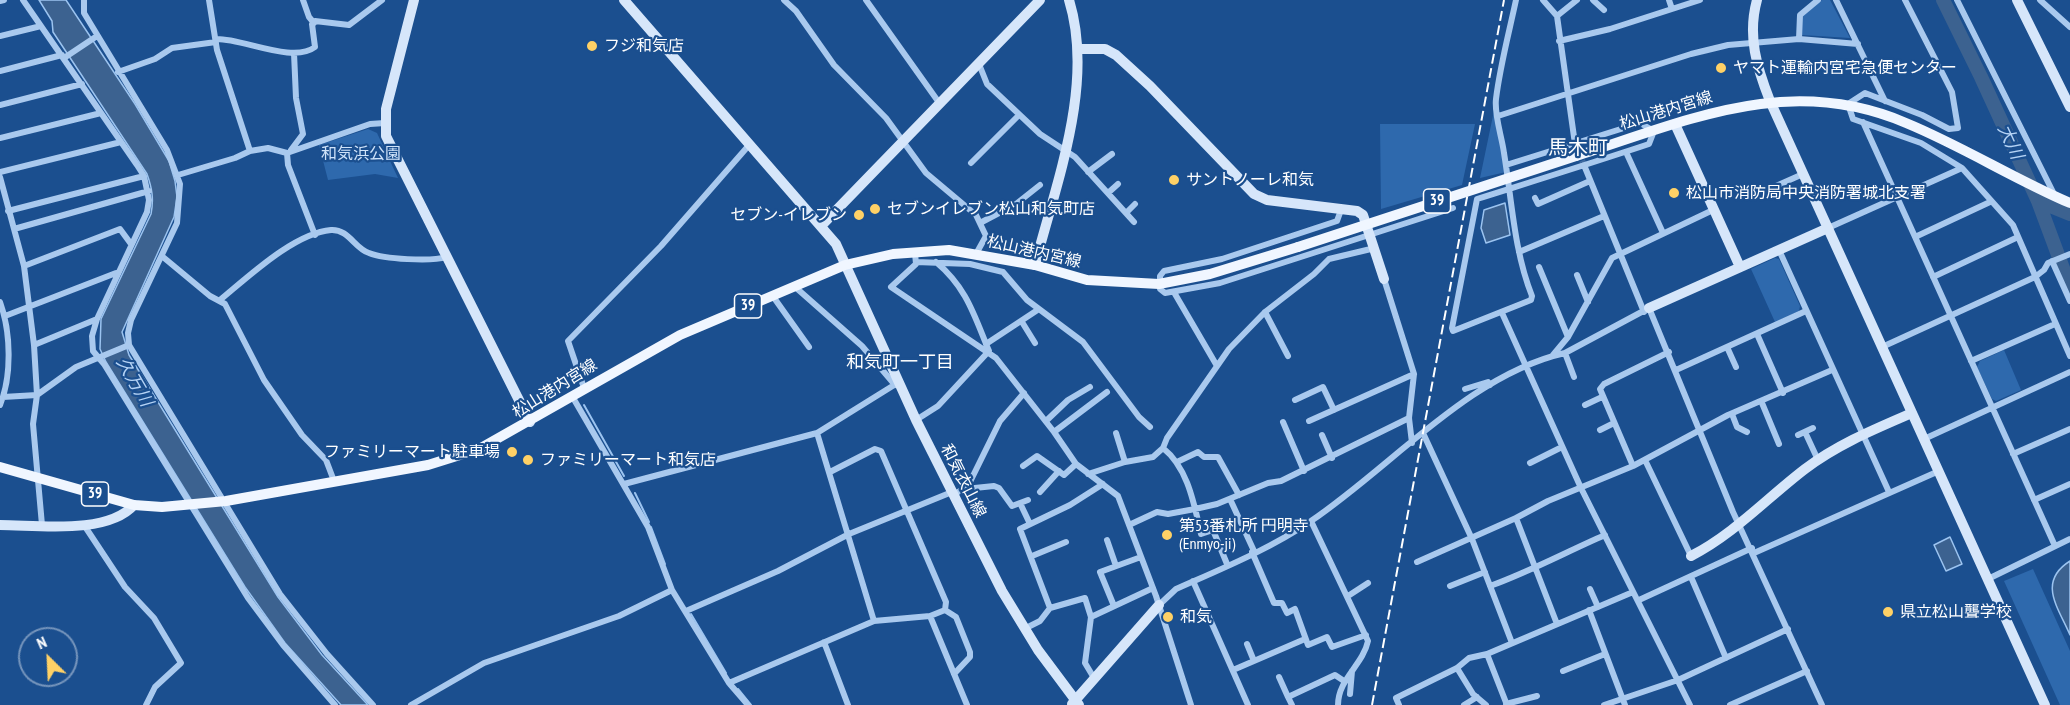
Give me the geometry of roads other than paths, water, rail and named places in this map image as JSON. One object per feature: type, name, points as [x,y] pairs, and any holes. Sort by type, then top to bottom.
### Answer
[{"type":"main road","name":"松山港内宮線","points":[[0,467],[134,505],[162,507],[224,501],[452,459],[479,449],[530,422],[584,388],[680,336],[845,265],[915,257],[949,250],[1035,265],[1087,280],[1159,284],[1210,274],[1298,247],[1575,150],[1654,131],[1718,110],[1770,102],[1824,101],[1848,104],[1905,122],[2070,203]]},
{"type":"street","points":[[23,0],[64,56],[144,176],[149,191],[147,212],[116,273],[97,319],[91,341],[190,505],[276,636],[335,705]]},
{"type":"street","points":[[84,0],[84,13],[95,37],[166,150],[178,175],[181,198],[179,215],[163,257],[131,320],[128,345],[280,594],[327,654],[373,705]]},
{"type":"street","points":[[209,0],[216,41],[228,88],[250,151]]},
{"type":"street","points":[[303,0],[309,17],[314,22],[349,25],[382,0]]},
{"type":"street","points":[[414,0],[385,123],[388,145],[530,422]]},
{"type":"street","name":"和気衣山線","points":[[624,0],[836,244],[897,383],[956,492],[1024,629],[1076,703]]},
{"type":"street","points":[[784,0],[796,11],[834,65],[886,118],[926,172],[967,205],[986,236],[976,254]]},
{"type":"street","points":[[866,0],[940,104]]},
{"type":"street","points":[[821,226],[1040,0]]},
{"type":"street","points":[[1035,265],[1077,91],[1079,49],[1069,0]]},
{"type":"street","points":[[1516,0],[1496,99],[1510,189],[1521,270],[1532,296],[1531,300],[1457,332],[1452,328],[1477,199],[1510,189],[1626,152],[1648,144],[1654,131]]},
{"type":"street","points":[[1506,165],[1575,150],[1557,16],[1542,0]]},
{"type":"street","points":[[1557,16],[1577,0]]},
{"type":"street","points":[[1593,0],[1604,10]]},
{"type":"street","points":[[1669,0],[1672,9]]},
{"type":"street","points":[[1559,41],[1610,29],[1700,0]]},
{"type":"street","points":[[1757,0],[1752,26],[1753,42],[1758,67],[1770,102],[1988,579],[2041,704]]},
{"type":"street","points":[[1799,39],[1800,15],[1818,0]]},
{"type":"street","points":[[1836,0],[1885,101]]},
{"type":"street","points":[[1905,0],[1952,92],[1958,128],[1949,129],[1922,115],[1865,93],[1848,104],[1853,119],[1922,143],[1962,168],[1990,202],[2013,225],[2070,356]]},
{"type":"street","points":[[1957,0],[2055,196]]},
{"type":"street","points":[[2017,0],[2070,108]]},
{"type":"street","points":[[2040,0],[2070,27]]},
{"type":"street","points":[[118,72],[155,59],[172,48],[216,41],[294,53],[315,47],[314,22]]},
{"type":"street","points":[[0,36],[41,26]]},
{"type":"street","points":[[0,71],[64,56],[95,37]]},
{"type":"street","points":[[1498,116],[1691,54],[1753,42],[1799,39],[1858,44]]},
{"type":"street","points":[[1079,49],[1105,49],[1116,55],[1150,86],[1254,194],[1267,200],[1357,211],[1363,215],[1371,233],[1414,374],[1409,418],[1412,443]]},
{"type":"street","points":[[294,53],[296,98],[303,134],[312,144]]},
{"type":"street","points":[[979,64],[987,84],[1040,134],[1064,149],[1134,222]]},
{"type":"street","points":[[0,105],[82,84]]},
{"type":"street","points":[[0,138],[101,113]]},
{"type":"street","points":[[971,163],[1019,115]]},
{"type":"street","points":[[1863,122],[2055,546]]},
{"type":"street","points":[[178,175],[235,158],[250,151],[268,148],[288,152],[370,124],[385,123]]},
{"type":"street","points":[[1675,124],[1740,267]]},
{"type":"street","points":[[303,134],[288,152],[288,165],[315,236]]},
{"type":"street","points":[[42,525],[33,423],[37,395],[34,345],[24,266],[14,230],[5,209],[0,175],[121,142]]},
{"type":"street","points":[[584,388],[568,341],[646,261],[750,144]]},
{"type":"street","points":[[1626,152],[1663,233]]},
{"type":"street","points":[[1088,172],[1112,154]]},
{"type":"street","points":[[1584,165],[1619,253],[1669,352],[1739,524],[1822,705]]},
{"type":"street","points":[[1076,703],[1094,678],[1167,595],[1311,521],[1490,385],[1553,355],[1565,353],[1647,310],[1740,267],[1962,168]]},
{"type":"street","points":[[1767,190],[1803,174]]},
{"type":"street","points":[[5,209],[144,176]]},
{"type":"street","points":[[1535,198],[1538,204],[1590,181]]},
{"type":"street","points":[[980,223],[1016,204],[1040,184]]},
{"type":"street","points":[[1108,193],[1118,184]]},
{"type":"street","points":[[14,230],[149,191]]},
{"type":"street","points":[[1915,237],[1990,202]]},
{"type":"street","points":[[1126,213],[1135,204]]},
{"type":"street","points":[[1341,210],[1337,221],[1222,259],[1164,271],[1159,284],[1165,293],[1175,294],[1220,283],[1453,208]]},
{"type":"street","points":[[1553,355],[1568,337],[1612,258],[1713,210]]},
{"type":"street","points":[[1519,252],[1604,216]]},
{"type":"street","points":[[24,266],[120,229],[131,244]]},
{"type":"street","points":[[220,300],[278,252],[315,236],[336,230],[347,234],[370,253],[433,260],[446,257]]},
{"type":"street","points":[[1933,277],[2018,237]]},
{"type":"street","points":[[1088,474],[1125,462],[1153,457],[1163,448],[1167,438],[1229,349],[1265,312],[1314,274],[1329,259],[1375,248]]},
{"type":"street","points":[[1779,250],[1888,492]]},
{"type":"street","points":[[1882,346],[2035,277],[2054,260],[2067,255]]},
{"type":"street","points":[[163,257],[210,296],[220,300],[228,309],[264,380],[302,435],[326,460],[334,481]]},
{"type":"street","points":[[989,351],[891,287],[915,257],[936,262],[970,264],[1003,272],[1040,309],[1083,342],[1139,417],[1150,427]]},
{"type":"street","points":[[2054,260],[2070,301]]},
{"type":"street","points":[[936,262],[952,275],[966,294],[989,351],[1046,421],[1076,464],[1118,496],[1159,605],[1190,703],[1181,705]]},
{"type":"street","points":[[1539,267],[1568,337]]},
{"type":"street","points":[[5,316],[116,273]]},
{"type":"street","points":[[1577,275],[1588,302]]},
{"type":"street","points":[[624,484],[817,433],[897,383],[862,346],[793,286]]},
{"type":"street","points":[[1175,294],[1217,366]]},
{"type":"street","points":[[772,295],[809,347]]},
{"type":"street","points":[[0,302],[8,334],[3,397],[0,405]]},
{"type":"street","points":[[986,344],[1040,309]]},
{"type":"street","points":[[1676,370],[1806,311]]},
{"type":"street","points":[[1265,312],[1288,356]]},
{"type":"street","points":[[1502,313],[1581,488],[1690,705]]},
{"type":"street","points":[[34,345],[97,319]]},
{"type":"street","points":[[1022,322],[1035,343]]},
{"type":"street","points":[[1971,361],[2055,324]]},
{"type":"street","points":[[1757,333],[1783,393]]},
{"type":"street","points":[[3,397],[37,395],[76,367],[128,345]]},
{"type":"street","points":[[1728,347],[1736,367]]},
{"type":"street","points":[[916,420],[938,406],[989,351]]},
{"type":"street","points":[[1633,466],[1600,389],[1604,384],[1669,352]]},
{"type":"street","points":[[1565,353],[1574,377]]},
{"type":"street","points":[[1418,562],[1633,466],[1700,429],[1832,370]]},
{"type":"street","points":[[1924,439],[2070,372]]},
{"type":"street","points":[[1309,421],[1414,374]]},
{"type":"street","points":[[1465,389],[1488,382],[1490,385]]},
{"type":"street","points":[[1046,421],[1068,400],[1090,387]]},
{"type":"street","points":[[1295,400],[1323,387],[1334,410]]},
{"type":"street","points":[[1054,432],[1107,392]]},
{"type":"street","points":[[956,492],[973,478],[1000,421],[1024,393]]},
{"type":"street","points":[[572,395],[648,527],[672,590],[729,683],[748,705]]},
{"type":"street","points":[[1585,405],[1602,397]]},
{"type":"street","points":[[1762,403],[1779,444]]},
{"type":"street","points":[[1645,460],[1691,556],[1739,524],[1818,459],[1912,413]]},
{"type":"street","points":[[1732,414],[1737,427],[1747,432]]},
{"type":"street","points":[[1130,525],[1157,512],[1168,514],[1230,499],[1304,471],[1409,418]]},
{"type":"street","points":[[1283,422],[1304,471]]},
{"type":"street","points":[[1600,430],[1614,423]]},
{"type":"street","points":[[1798,435],[1813,428]]},
{"type":"street","points":[[2013,454],[2070,429]]},
{"type":"street","points":[[1805,432],[1818,459]]},
{"type":"street","points":[[817,433],[874,621]]},
{"type":"street","points":[[1116,433],[1125,462]]},
{"type":"street","points":[[1424,433],[1472,539],[1512,643]]},
{"type":"street","points":[[1322,435],[1332,458]]},
{"type":"street","points":[[1530,463],[1562,447]]},
{"type":"street","points":[[1163,448],[1177,462],[1195,509],[1201,534],[1213,530],[1227,564]]},
{"type":"street","points":[[830,472],[874,449],[881,451],[946,602],[945,610]]},
{"type":"street","points":[[1177,462],[1198,452],[1204,458],[1218,457],[1239,495]]},
{"type":"street","points":[[1023,466],[1037,456],[1064,475],[1076,464]]},
{"type":"street","points":[[1040,492],[1059,471]]},
{"type":"street","points":[[1639,600],[1939,471]]},
{"type":"street","points":[[1050,608],[1020,529],[1070,505],[1103,484]]},
{"type":"street","points":[[2034,500],[2070,484]]},
{"type":"street","points":[[686,611],[778,571],[849,534],[956,492],[994,486],[999,488],[1012,506],[1028,500]]},
{"type":"street","points":[[1230,499],[1274,603],[1281,603],[1287,613],[1295,609],[1308,645],[1327,637],[1332,647],[1366,635]]},
{"type":"street","points":[[1020,503],[1030,524]]},
{"type":"street","points":[[0,525],[84,525],[113,520],[126,514],[134,505]]},
{"type":"street","points":[[1515,518],[1536,566],[1557,624]]},
{"type":"street","points":[[1311,521],[1368,641],[1366,652],[1344,681],[1338,705]]},
{"type":"street","points":[[84,525],[125,587],[154,618],[181,663],[155,687],[146,705]]},
{"type":"street","points":[[1490,586],[1526,573],[1536,566],[1605,535]]},
{"type":"street","points":[[1988,579],[2070,538]]},
{"type":"street","points":[[1107,540],[1116,566]]},
{"type":"street","points":[[1032,556],[1066,542]]},
{"type":"street","points":[[1114,606],[1100,572],[1141,558]]},
{"type":"street","points":[[1450,586],[1485,572]]},
{"type":"street","points":[[1691,577],[1726,658]]},
{"type":"street","points":[[1194,581],[1248,705]]},
{"type":"street","points":[[1348,596],[1368,583]]},
{"type":"street","points":[[1091,617],[1153,588]]},
{"type":"street","points":[[1590,589],[1598,607]]},
{"type":"street","points":[[411,705],[484,663],[619,616],[672,590]]},
{"type":"street","points":[[1399,705],[1396,698],[1457,668],[1469,658],[1487,654],[1633,592]]},
{"type":"street","points":[[1024,629],[1040,621],[1050,608],[1086,598],[1091,617],[1085,663],[1094,678]]},
{"type":"street","points":[[729,683],[874,621],[930,615],[945,610]]},
{"type":"street","points":[[945,610],[956,617],[970,652],[970,657],[954,674]]},
{"type":"street","points":[[1589,610],[1624,702]]},
{"type":"street","points":[[930,615],[967,705]]},
{"type":"street","points":[[1604,705],[1624,702],[1678,680],[1788,629]]},
{"type":"street","points":[[1233,670],[1305,639]]},
{"type":"street","points":[[824,642],[848,705]]},
{"type":"street","points":[[1247,644],[1254,661]]},
{"type":"street","points":[[1487,654],[1507,704],[1537,696]]},
{"type":"street","points":[[1563,670],[1605,654]]},
{"type":"street","points":[[1457,668],[1477,697],[1486,705]]},
{"type":"street","points":[[1350,694],[1352,670]]},
{"type":"street","points":[[1730,705],[1807,671]]},
{"type":"street","points":[[1288,697],[1335,675],[1344,681]]},
{"type":"street","points":[[1279,677],[1292,705]]},
{"type":"street","points":[[1464,705],[1477,697]]},
{"type":"water","name":"久万川","points":[[39,0],[66,0],[135,104],[169,161],[175,181],[177,197],[174,217],[122,332],[129,355],[278,597],[322,655],[368,705],[341,705],[285,643],[245,587],[106,362],[100,349],[101,319],[151,214],[151,189],[147,174],[53,32],[52,21]]},
{"type":"water","points":[[1505,203],[1510,235],[1486,243],[1481,228],[1484,210]]},
{"type":"water","points":[[1950,537],[1962,564],[1946,571],[1934,545]]},
{"type":"water","points":[[2070,561],[2070,635],[2056,605],[2052,586],[2054,577]]},
{"type":"waterway","name":"大川","points":[[1943,0],[2038,201],[2070,287]]},
{"type":"waterway","points":[[2038,201],[2070,214]]},
{"type":"waterway","points":[[584,405],[624,476]]},
{"type":"waterway","points":[[635,493],[649,522]]},
{"type":"waterway","points":[[651,527],[665,564]]},
{"type":"waterway","points":[[691,614],[726,673]]},
{"type":"waterway","points":[[738,689],[751,705]]},
{"type":"tunnel","points":[[1575,144],[1584,165]]},
{"type":"railway","points":[[1372,705],[1504,0]]},
{"type":"place","name":"フジ和気店","points":[[592,46]]},
{"type":"place","name":"ヤマト運輸内宮宅急便センター","points":[[1721,68]]},
{"type":"place","name":"サントノーレ和気","points":[[1174,180]]},
{"type":"place","name":"松山市消防局中央消防署城北支署","points":[[1674,193]]},
{"type":"place","name":"セブンイレブン松山和気町店","points":[[875,209]]},
{"type":"place","name":"セブン-イレブン","points":[[859,215]]},
{"type":"place","name":"ファミリーマート駐車場","points":[[512,452]]},
{"type":"place","name":"ファミリーマート和気店","points":[[528,460]]},
{"type":"place","name":"第53番札所 円明寺 (Enmyo-ji)","points":[[1167,535]]},
{"type":"place","name":"県立松山聾学校","points":[[1888,612]]},
{"type":"place","name":"和気","points":[[1168,617]]},
{"type":"district","name":"馬木町","points":[[1578,148]]},
{"type":"district","name":"和気町一丁目","points":[[900,363]]},
{"type":"park label","name":"和気浜公園","points":[[361,154]]}]
